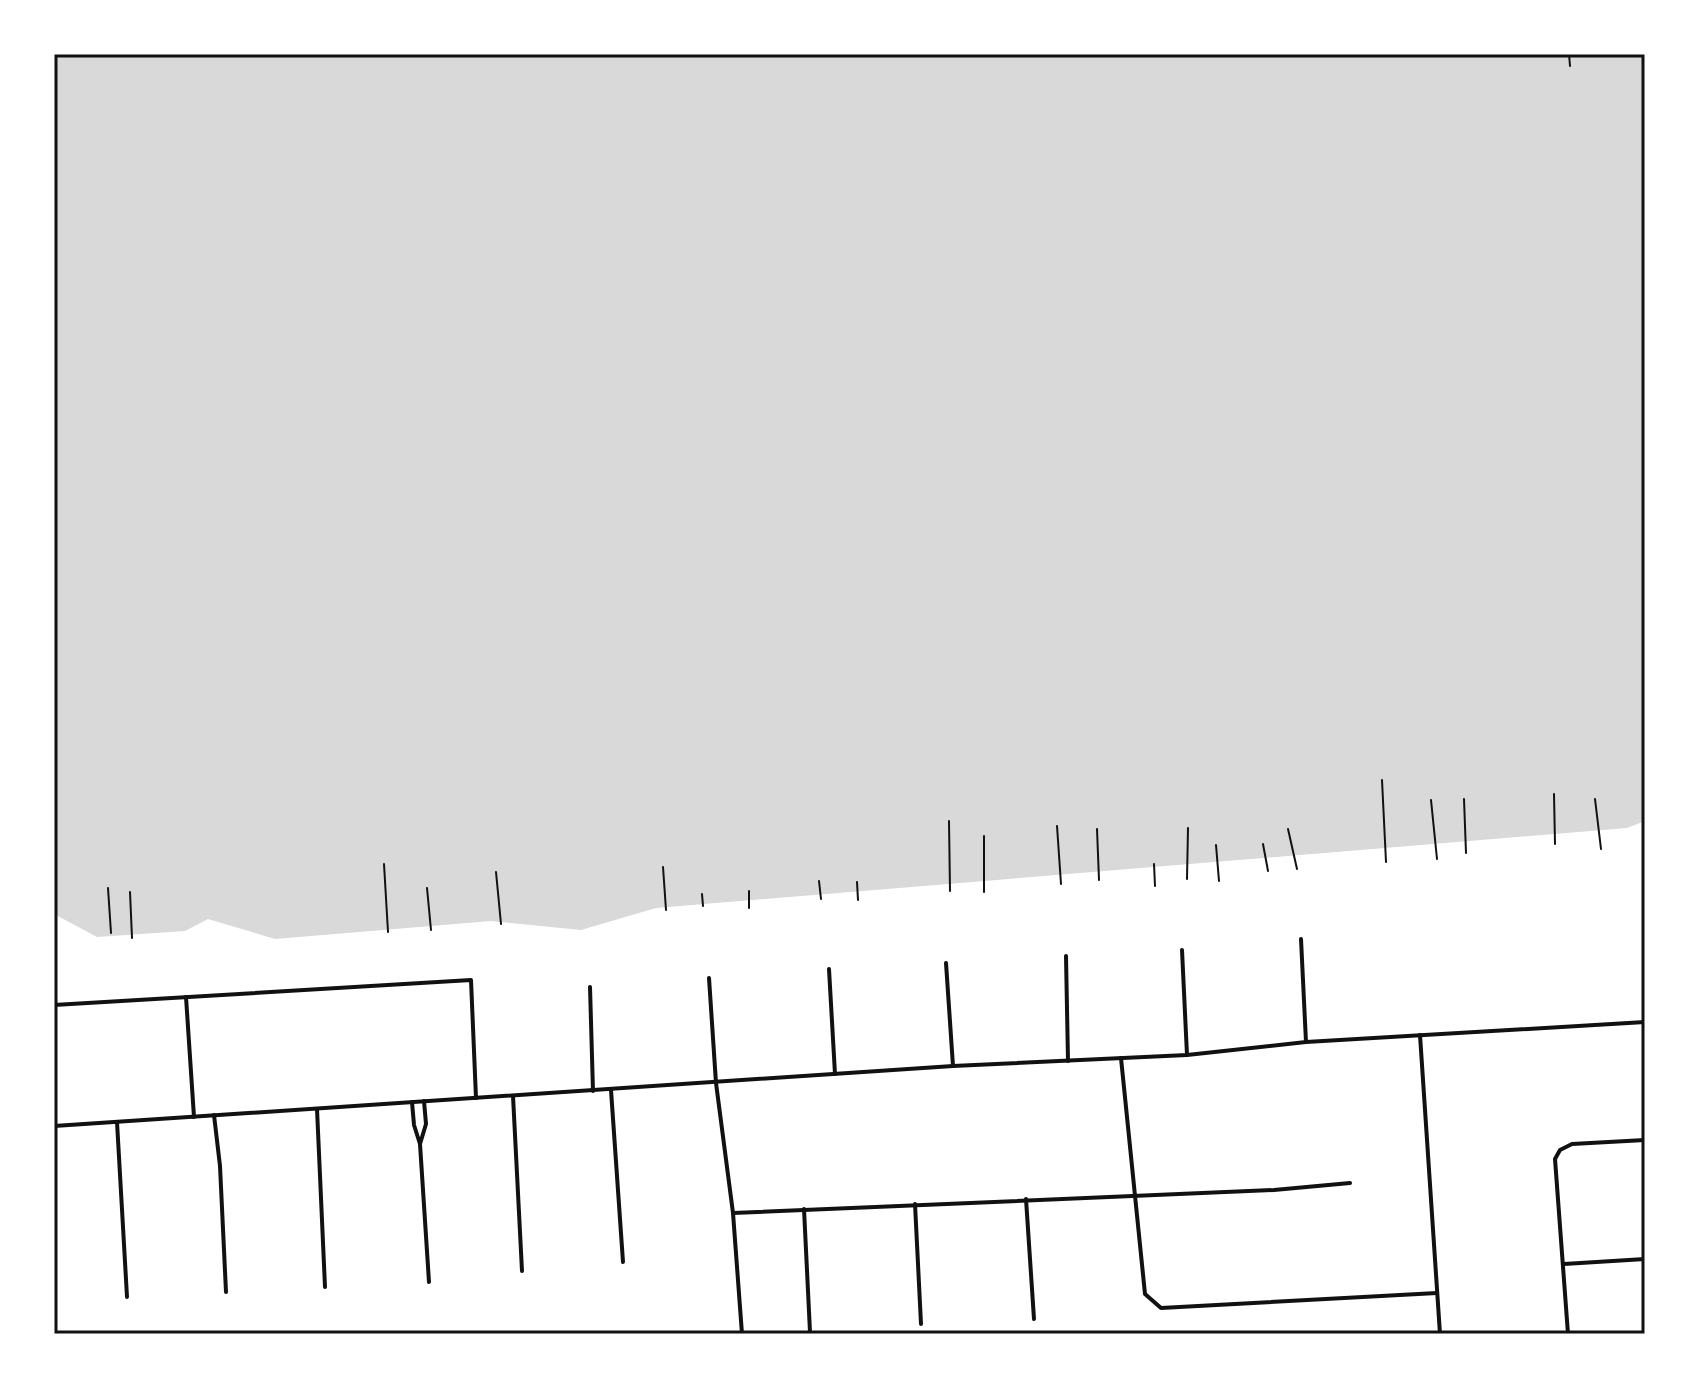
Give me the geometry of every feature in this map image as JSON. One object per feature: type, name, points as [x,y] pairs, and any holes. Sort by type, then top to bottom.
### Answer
[{"type":"street","points":[[1301,939],[1306,1042]]},
{"type":"street","points":[[1182,950],[1187,1055]]},
{"type":"street","points":[[1066,956],[1068,1061]]},
{"type":"street","points":[[946,963],[953,1066]]},
{"type":"street","points":[[829,969],[835,1074]]},
{"type":"street","points":[[709,978],[716,1083],[733,1213],[742,1334]]},
{"type":"street","points":[[54,1005],[471,980],[476,1098]]},
{"type":"street","points":[[590,987],[593,1091]]},
{"type":"street","points":[[186,997],[194,1117]]},
{"type":"street","points":[[54,1126],[953,1066],[1187,1055],[1306,1042],[1645,1022]]},
{"type":"street","points":[[1420,1035],[1440,1334]]},
{"type":"street","points":[[1121,1058],[1145,1294],[1161,1308],[1437,1293]]},
{"type":"street","points":[[611,1090],[623,1262]]},
{"type":"street","points":[[513,1096],[522,1271]]},
{"type":"street","points":[[420,1144],[426,1124],[424,1101]]},
{"type":"street","points":[[412,1102],[420,1144],[429,1282]]},
{"type":"street","points":[[317,1109],[325,1287]]},
{"type":"street","points":[[214,1115],[223,1207],[226,1292]]},
{"type":"street","points":[[117,1122],[127,1297]]},
{"type":"street","points":[[1568,1334],[1555,1159],[1560,1150],[1572,1144],[1645,1140]]},
{"type":"street","points":[[733,1213],[1274,1190],[1350,1183]]},
{"type":"street","points":[[1026,1199],[1034,1319]]},
{"type":"street","points":[[915,1204],[921,1324]]},
{"type":"street","points":[[804,1209],[810,1332]]},
{"type":"street","points":[[1564,1264],[1645,1259]]},
{"type":"path","points":[[1569,54],[1570,66]]},
{"type":"path","points":[[1382,780],[1386,862]]},
{"type":"path","points":[[1554,794],[1555,844]]},
{"type":"path","points":[[1464,799],[1466,853]]},
{"type":"path","points":[[1595,799],[1601,849]]},
{"type":"path","points":[[1431,800],[1437,859]]},
{"type":"path","points":[[949,821],[950,891]]},
{"type":"path","points":[[1057,826],[1061,884]]},
{"type":"path","points":[[1187,879],[1188,828]]},
{"type":"path","points":[[1097,829],[1099,880]]},
{"type":"path","points":[[1288,829],[1297,869]]},
{"type":"path","points":[[984,836],[984,892]]},
{"type":"path","points":[[1263,844],[1268,871]]},
{"type":"path","points":[[1216,845],[1219,881]]},
{"type":"path","points":[[384,864],[388,932]]},
{"type":"path","points":[[1154,864],[1155,886]]},
{"type":"path","points":[[663,867],[666,910]]},
{"type":"path","points":[[496,872],[501,924]]},
{"type":"path","points":[[819,881],[821,899]]},
{"type":"path","points":[[857,882],[858,900]]},
{"type":"path","points":[[108,888],[111,933]]},
{"type":"path","points":[[427,888],[431,930]]},
{"type":"path","points":[[749,891],[749,908]]},
{"type":"path","points":[[130,892],[132,938]]},
{"type":"path","points":[[702,894],[703,906]]},
{"type":"shaded area","points":[[54,54],[1645,54],[1645,821],[1627,828],[656,908],[581,930],[491,921],[275,939],[208,919],[185,931],[97,937],[54,914]]}]
